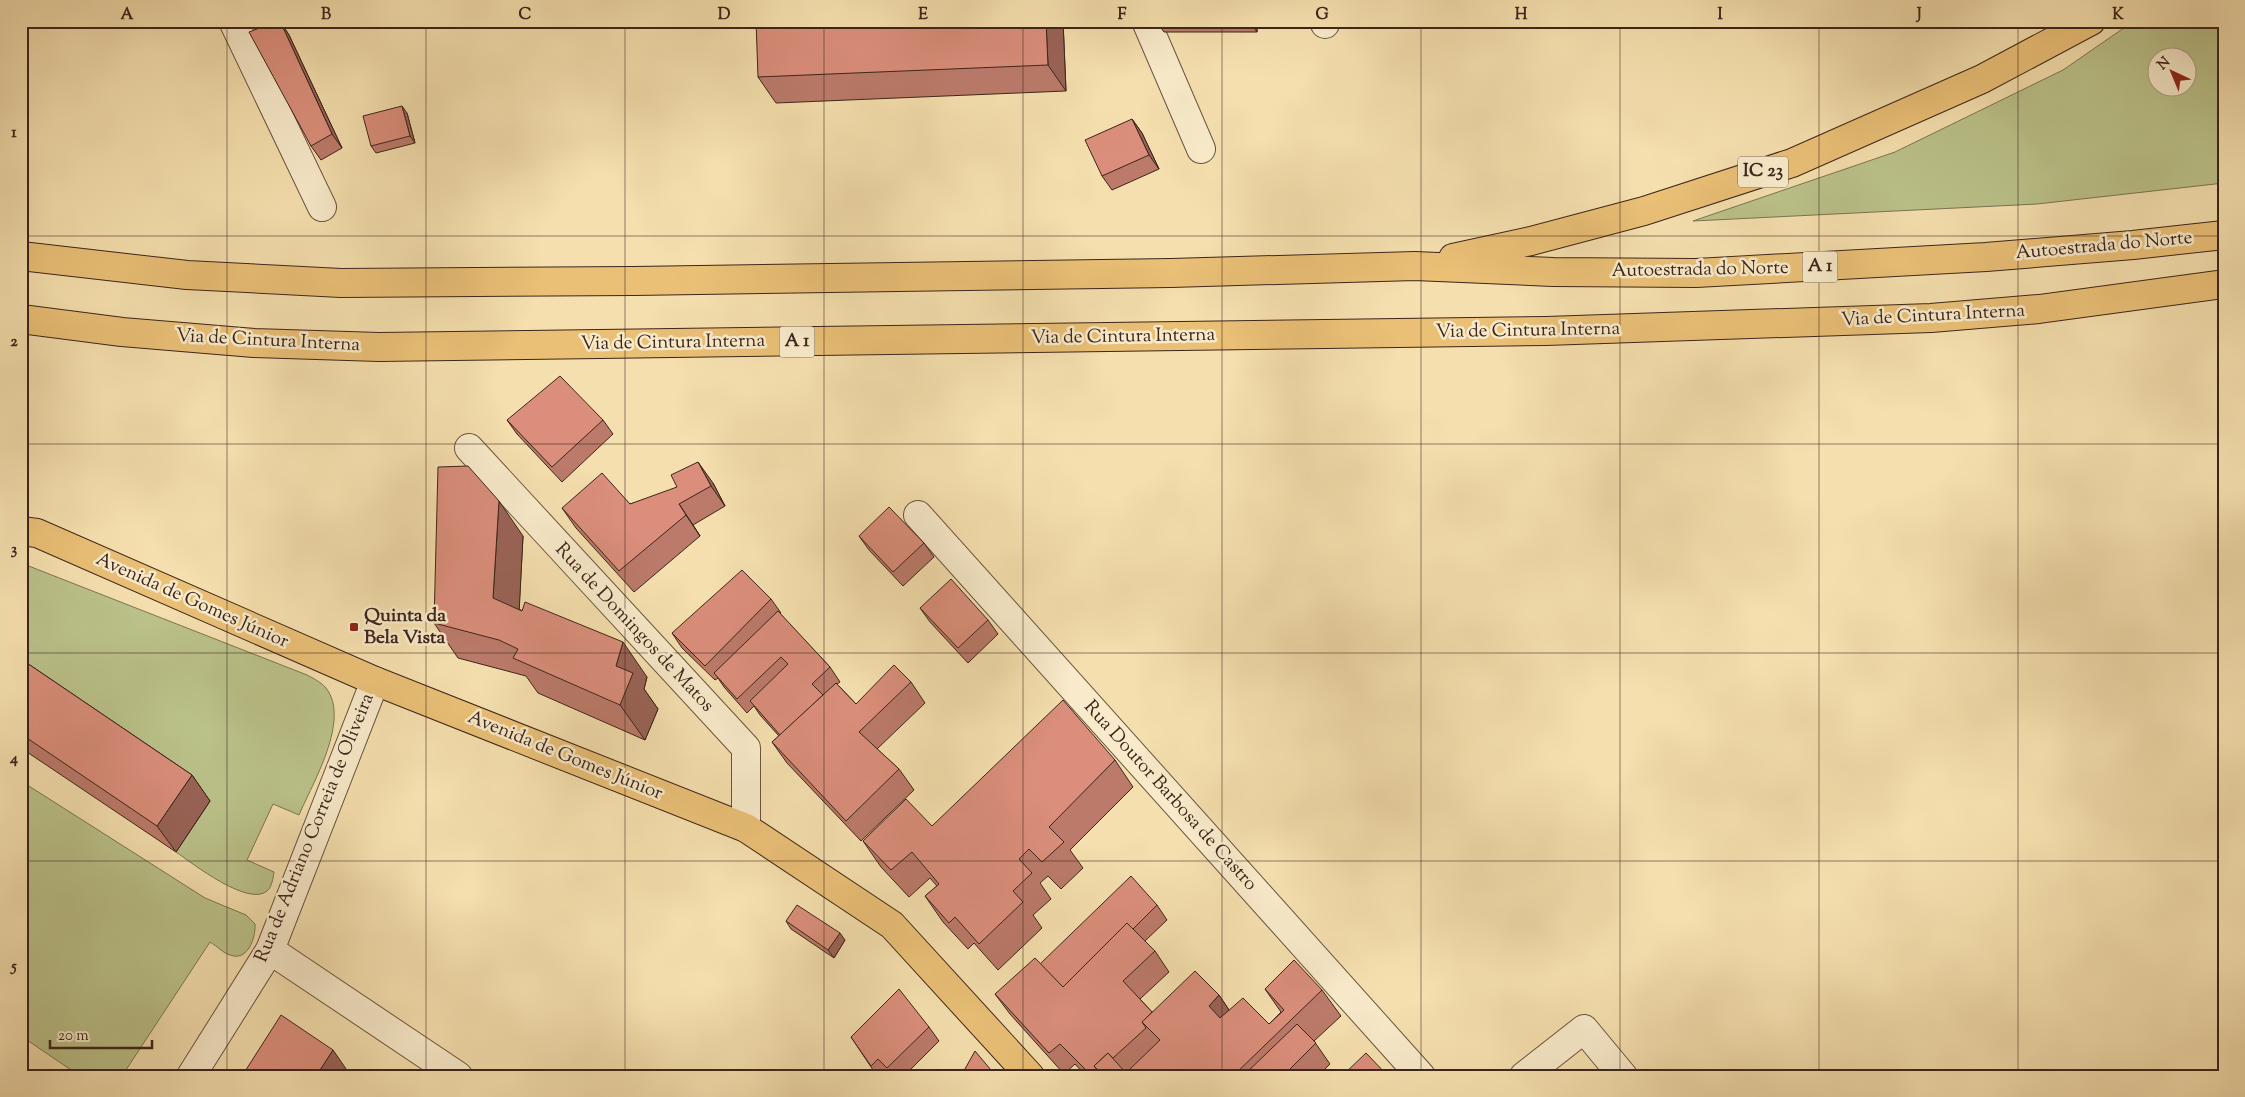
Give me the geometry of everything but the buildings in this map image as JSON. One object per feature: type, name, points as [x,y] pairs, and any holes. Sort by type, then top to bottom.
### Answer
[{"type":"main road","name":"IC 23","points":[[1415,266],[1531,241],[1644,212],[1792,163],[1982,79],[2091,21]]},
{"type":"main road","name":"Autoestrada do Norte","points":[[1415,266],[1554,272],[1696,273],[1986,257],[2133,245],[2224,235]]},
{"type":"main road","name":"A 1","points":[[23,256],[187,275],[341,283],[1171,274],[1415,266]]},
{"type":"main road","name":"Via de Cintura Interna","points":[[21,320],[122,332],[254,343],[379,347],[1546,332],[1931,318],[2038,309],[2224,284]]},
{"type":"main road","name":"Avenida de Gomes Júnior","points":[[26,527],[375,681],[746,828],[892,925],[1030,1076]]},
{"type":"street","points":[[233,21],[322,208]]},
{"type":"street","points":[[1146,21],[1202,150]]},
{"type":"street","name":"Rua de Domingos de Matos","points":[[469,448],[746,748],[746,828]]},
{"type":"street","name":"Rua Doutor Barbosa de Castro","points":[[918,515],[1421,1076]]},
{"type":"street","name":"Rua de Adriano Correia de Oliveira","points":[[191,1076],[270,950],[375,681]]},
{"type":"street","points":[[270,950],[458,1076]]},
{"type":"street","points":[[1524,1076],[1584,1029],[1623,1076]]},
{"type":"green space","points":[[2134,21],[2224,21],[2224,183],[2037,204],[1693,221],[1895,152],[2063,70]]},
{"type":"green space","points":[[21,563],[307,675],[320,682],[326,688],[333,701],[334,717],[332,734],[320,770],[299,815],[273,804],[247,860],[274,872],[271,885],[267,891],[258,894],[234,889],[220,882],[176,852],[210,801],[21,673]]},
{"type":"green space","points":[[21,781],[205,898],[246,915],[255,924],[250,947],[242,955],[227,954],[210,942],[122,1076],[80,1076],[21,1036]]},
{"type":"place","name":"Quinta da Bela Vista","points":[[354,627]]}]
